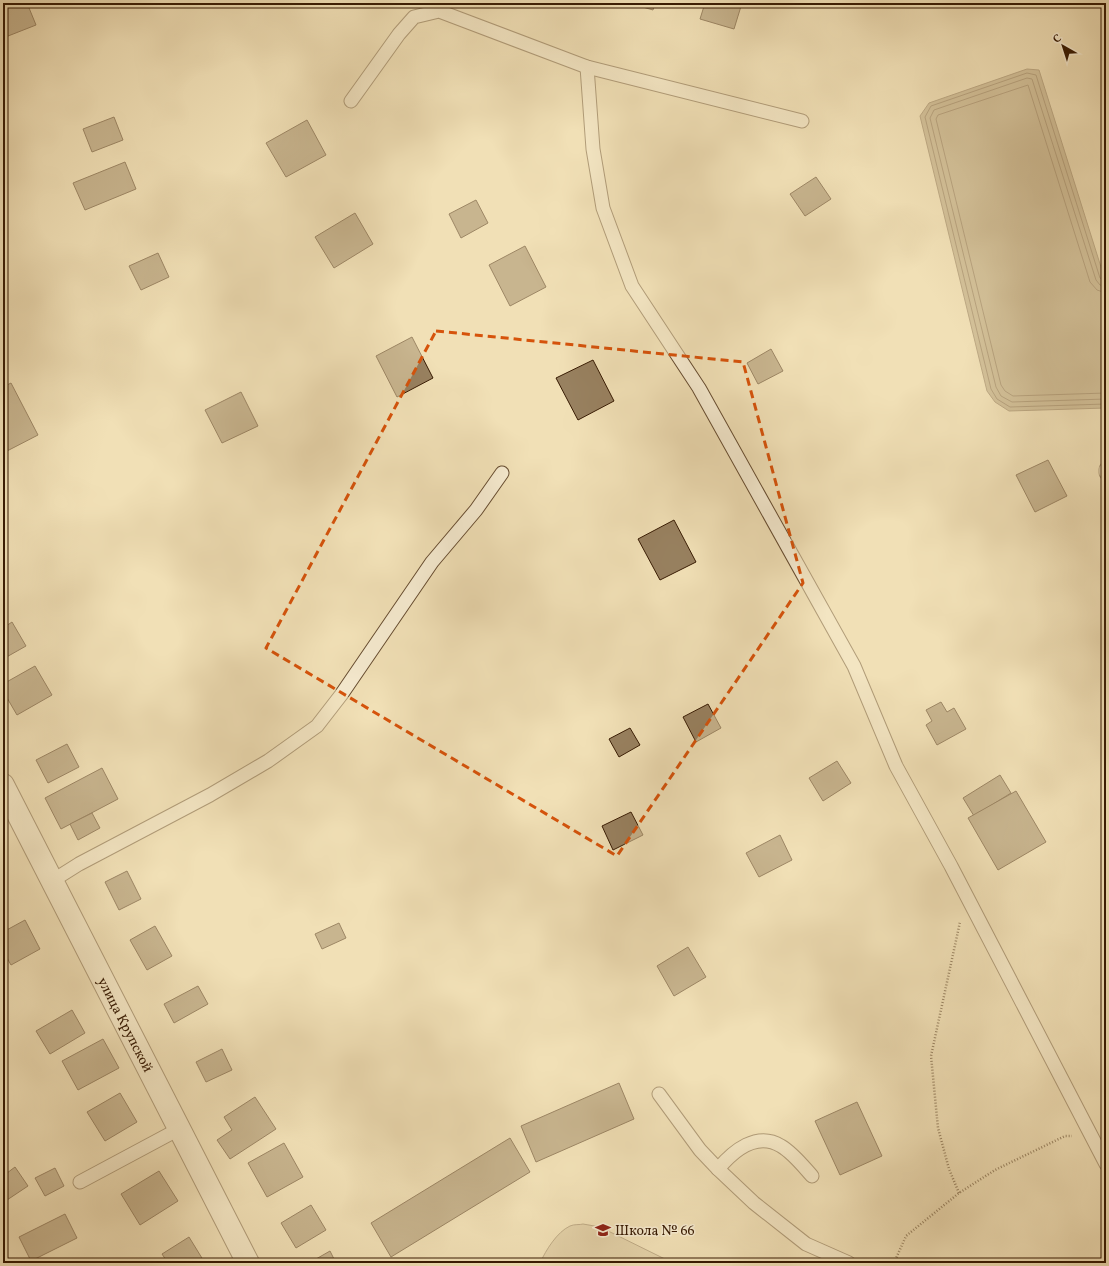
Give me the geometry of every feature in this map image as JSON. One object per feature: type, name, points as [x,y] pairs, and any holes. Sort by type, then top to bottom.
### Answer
[{"type":"street","name":"улица Крупской","points":[[3,786],[248,1263]]},
{"type":"lane","points":[[351,101],[399,34],[414,17],[439,11],[587,67],[802,121]]},
{"type":"lane","points":[[587,67],[593,149],[603,208],[632,286],[699,388],[854,666],[896,766],[952,866],[1106,1164]]},
{"type":"lane","points":[[52,881],[79,864],[210,795],[268,761],[317,726],[341,695],[432,562],[476,510],[502,473]]},
{"type":"lane","points":[[659,1094],[700,1150],[718,1170],[754,1203],[806,1244],[848,1263]]},
{"type":"lane","points":[[80,1182],[179,1129]]},
{"type":"lane","points":[[718,1170],[730,1155],[750,1142],[769,1140],[781,1145],[812,1176]]},
{"type":"path","points":[[959,1193],[949,1169],[938,1128],[931,1056],[961,915]]},
{"type":"path","points":[[894,1263],[906,1236],[959,1193],[995,1170],[1065,1136],[1077,1136],[1096,1143]]},
{"type":"highlighted area","points":[[436,331],[743,362],[803,583],[617,856],[266,648]]},
{"type":"shaded area","points":[[583,1224],[600,1227],[673,1263],[540,1263],[549,1247],[561,1232],[572,1225]]},
{"type":"water","points":[[1027,69],[1039,70],[1106,283],[1106,408],[1009,411],[995,402],[987,391],[920,116],[929,103]]},
{"type":"building","points":[[3,3],[27,3],[36,25],[3,38]]},
{"type":"building","points":[[629,3],[655,3],[653,10]]},
{"type":"building","points":[[705,3],[742,3],[734,29],[700,19]]},
{"type":"building","points":[[114,117],[123,140],[92,152],[83,129]]},
{"type":"building","points":[[307,120],[326,155],[286,177],[266,143]]},
{"type":"building","points":[[125,162],[136,189],[85,210],[73,183]]},
{"type":"building","points":[[816,177],[831,199],[805,216],[790,194]]},
{"type":"building","points":[[476,200],[488,223],[461,238],[449,214]]},
{"type":"building","points":[[355,213],[373,244],[334,268],[315,237]]},
{"type":"building","points":[[525,246],[546,287],[510,306],[489,265]]},
{"type":"building","points":[[158,253],[169,277],[141,290],[129,266]]},
{"type":"building","points":[[412,337],[433,378],[397,397],[376,356]]},
{"type":"building","points":[[771,349],[783,371],[758,384],[747,363]]},
{"type":"building","points":[[593,360],[614,401],[578,420],[556,378]]},
{"type":"building","points":[[11,383],[38,435],[7,451],[3,442],[3,387]]},
{"type":"building","points":[[241,392],[258,426],[222,443],[205,410]]},
{"type":"building","points":[[1048,460],[1067,496],[1035,512],[1016,475]]},
{"type":"building","points":[[674,520],[696,562],[660,580],[638,539]]},
{"type":"building","points":[[12,622],[26,646],[3,659],[3,628]]},
{"type":"building","points":[[35,666],[52,695],[17,715],[3,691],[3,684]]},
{"type":"building","points":[[941,702],[947,712],[954,708],[966,729],[937,745],[926,725],[932,721],[926,710]]},
{"type":"building","points":[[708,704],[721,728],[696,742],[683,717]]},
{"type":"building","points":[[630,728],[640,745],[619,757],[609,739]]},
{"type":"building","points":[[67,744],[79,767],[48,783],[36,760]]},
{"type":"building","points":[[837,761],[851,783],[823,801],[809,778]]},
{"type":"building","points":[[102,768],[118,799],[61,829],[45,798]]},
{"type":"building","points":[[1000,775],[1011,793],[974,816],[963,798]]},
{"type":"building","points":[[1016,791],[1046,842],[998,870],[968,818]]},
{"type":"building","points":[[631,812],[643,835],[613,850],[602,826]]},
{"type":"building","points":[[92,813],[100,828],[78,840],[70,824]]},
{"type":"building","points":[[780,835],[792,860],[759,877],[746,853]]},
{"type":"building","points":[[127,871],[141,899],[119,910],[105,882]]},
{"type":"building","points":[[25,920],[40,949],[11,965],[3,951],[3,932]]},
{"type":"building","points":[[339,923],[346,938],[322,949],[315,934]]},
{"type":"building","points":[[155,926],[172,956],[147,970],[130,940]]},
{"type":"building","points":[[688,947],[706,977],[674,996],[657,966]]},
{"type":"building","points":[[198,986],[208,1004],[174,1023],[164,1004]]},
{"type":"building","points":[[72,1010],[85,1033],[50,1054],[36,1031]]},
{"type":"building","points":[[103,1039],[119,1068],[78,1090],[62,1061]]},
{"type":"building","points":[[222,1049],[232,1070],[206,1082],[196,1062]]},
{"type":"building","points":[[619,1083],[634,1119],[536,1162],[521,1126]]},
{"type":"building","points":[[120,1093],[137,1122],[105,1141],[87,1112]]},
{"type":"building","points":[[255,1097],[276,1129],[230,1159],[217,1140],[232,1130],[224,1117]]},
{"type":"building","points":[[857,1102],[882,1156],[840,1175],[815,1121]]},
{"type":"building","points":[[510,1138],[530,1172],[391,1257],[371,1223]]},
{"type":"building","points":[[284,1143],[303,1177],[267,1197],[248,1163]]},
{"type":"building","points":[[15,1167],[28,1186],[7,1200],[3,1193],[3,1176]]},
{"type":"building","points":[[55,1168],[64,1186],[45,1196],[35,1178]]},
{"type":"building","points":[[159,1171],[178,1201],[140,1225],[121,1194]]},
{"type":"building","points":[[311,1205],[326,1230],[296,1248],[281,1223]]},
{"type":"building","points":[[65,1214],[77,1238],[31,1261],[19,1237]]},
{"type":"building","points":[[189,1237],[205,1263],[168,1263],[162,1254]]},
{"type":"building","points":[[330,1251],[336,1263],[309,1263]]},
{"type":"place","name":"Школа № 66","points":[[603,1230]]}]
